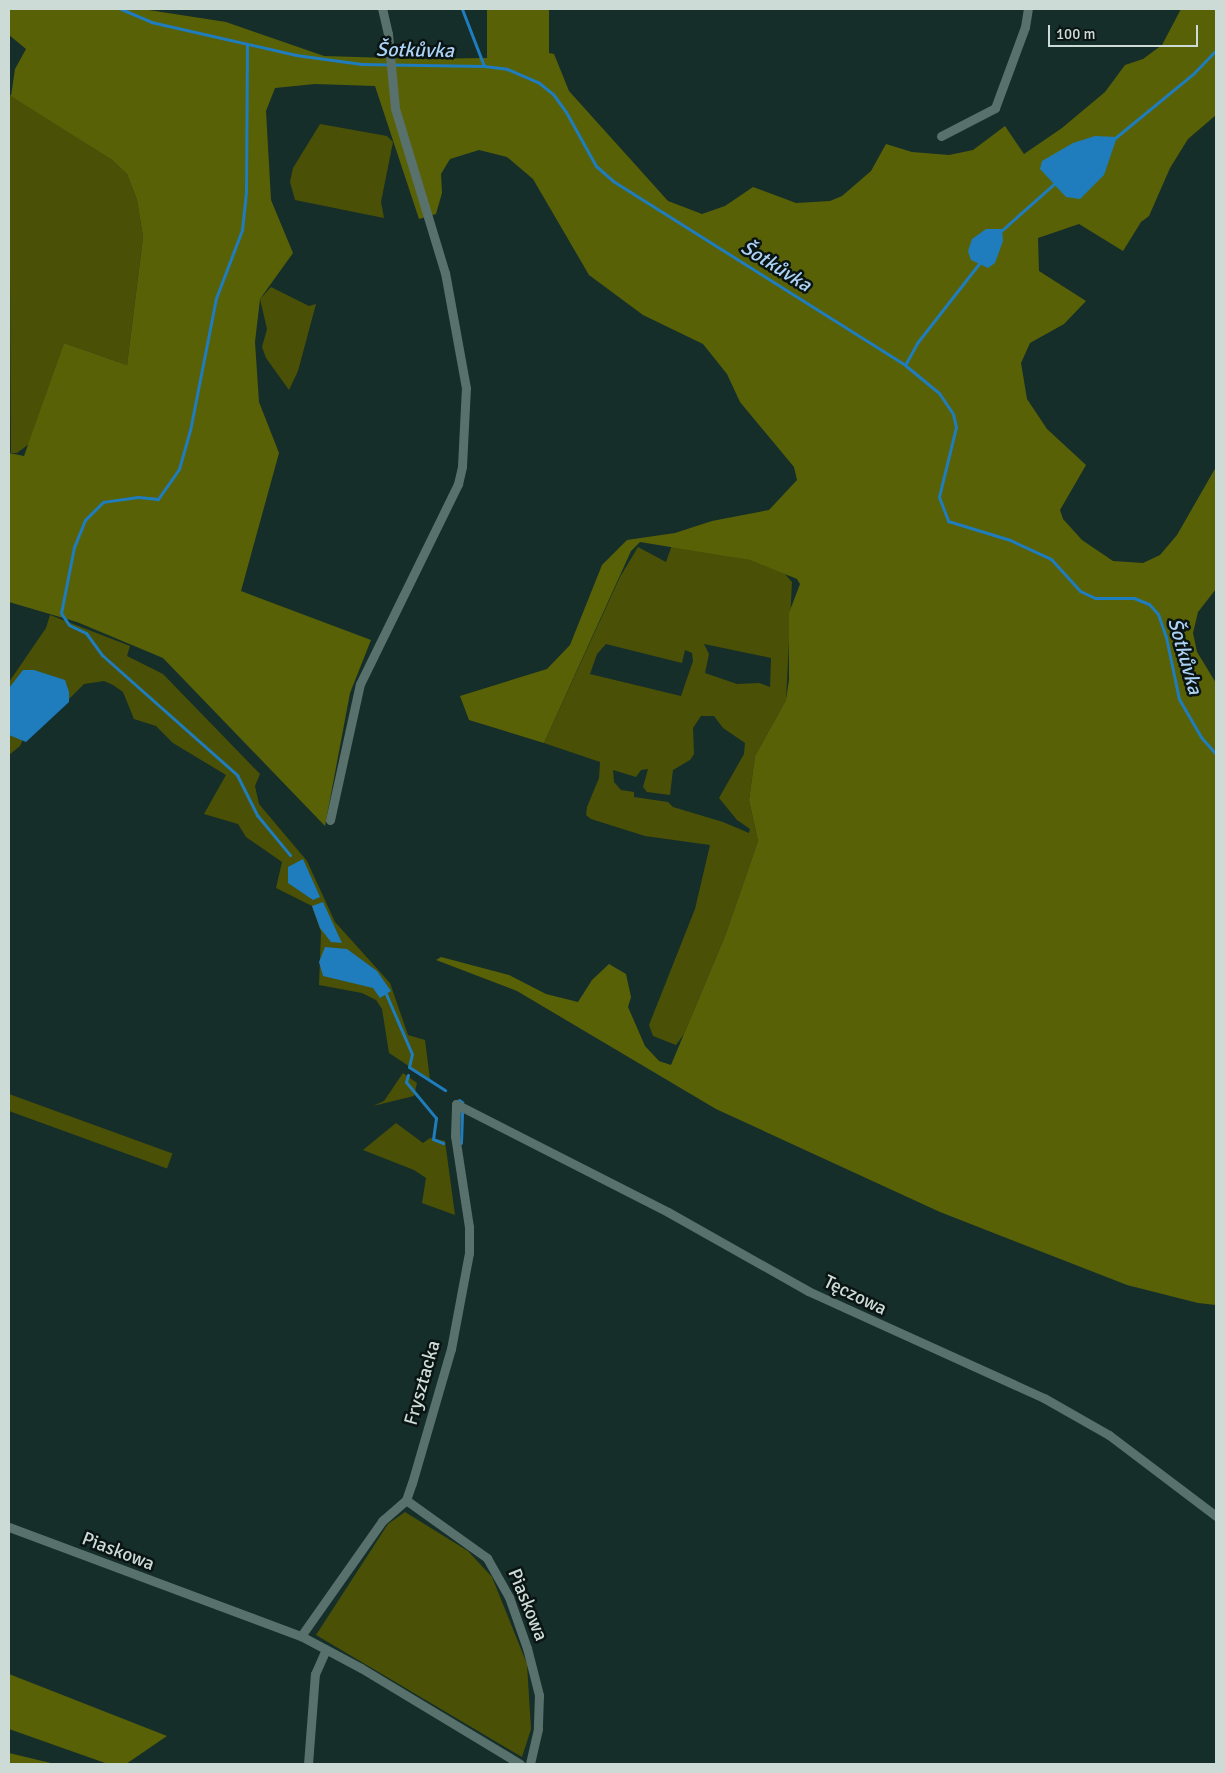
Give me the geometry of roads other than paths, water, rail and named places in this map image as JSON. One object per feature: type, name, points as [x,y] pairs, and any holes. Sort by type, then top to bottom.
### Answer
[{"type":"street","points":[[330,820],[360,684],[458,484],[462,466],[464,378],[445,272],[400,129],[392,80],[390,50],[382,9]]},
{"type":"street","points":[[941,136],[994,108],[1025,27],[1028,9]]},
{"type":"street","name":"Tęczowa","points":[[456,1104],[668,1212],[808,1291],[884,1328],[976,1365],[1058,1406],[1109,1434],[1216,1516]]},
{"type":"street","name":"Frysztacka","points":[[406,1500],[451,1347],[469,1253],[469,1227],[455,1136],[456,1104]]},
{"type":"street","points":[[301,1636],[382,1521],[406,1500]]},
{"type":"street","name":"Piaskowa","points":[[406,1500],[487,1558],[509,1597],[527,1648],[539,1694],[538,1729],[530,1764]]},
{"type":"street","name":"Piaskowa","points":[[9,1527],[301,1636],[326,1649]]},
{"type":"street","points":[[308,1764],[315,1674],[326,1649],[520,1764]]},
{"type":"water","points":[[1095,136],[1117,137],[1104,175],[1080,199],[1066,197],[1040,169],[1042,161],[1073,143]]},
{"type":"water","points":[[986,229],[1002,229],[1003,241],[995,263],[988,268],[971,260],[968,251],[972,239]]},
{"type":"water","points":[[23,670],[34,670],[65,680],[69,692],[69,702],[26,742],[9,735],[9,688]]},
{"type":"water","points":[[303,859],[320,897],[313,900],[288,883],[288,867]]},
{"type":"water","points":[[323,902],[342,943],[331,942],[320,928],[312,906]]},
{"type":"water","points":[[325,947],[347,949],[377,971],[391,991],[380,998],[373,988],[323,976],[319,962]]},
{"type":"waterway","name":"Šotkůvka","points":[[121,9],[151,22],[296,55],[361,64],[484,66],[507,69],[538,82],[553,94],[566,112],[596,166],[613,181],[905,365],[939,393],[953,414],[956,427],[939,497],[948,521],[1010,540],[1051,559],[1080,591],[1095,598],[1134,598],[1149,604],[1158,614],[1166,637],[1179,699],[1201,737],[1216,754]]},
{"type":"waterway","points":[[462,9],[484,66]]},
{"type":"waterway","points":[[247,45],[246,192],[242,230],[216,298],[190,430],[179,469],[158,499],[138,497],[103,502],[85,520],[74,547],[61,613],[69,625],[86,633],[102,655],[237,775],[257,815],[290,855]]},
{"type":"waterway","points":[[1115,138],[1193,74],[1216,50]]},
{"type":"waterway","points":[[1001,231],[1056,182]]},
{"type":"waterway","points":[[905,365],[917,343],[981,261]]},
{"type":"waterway","points":[[386,994],[412,1054],[409,1067],[445,1090]]},
{"type":"waterway","points":[[408,1075],[406,1082],[436,1118],[433,1139],[443,1143]]},
{"type":"waterway","points":[[461,1143],[462,1111]]}]
